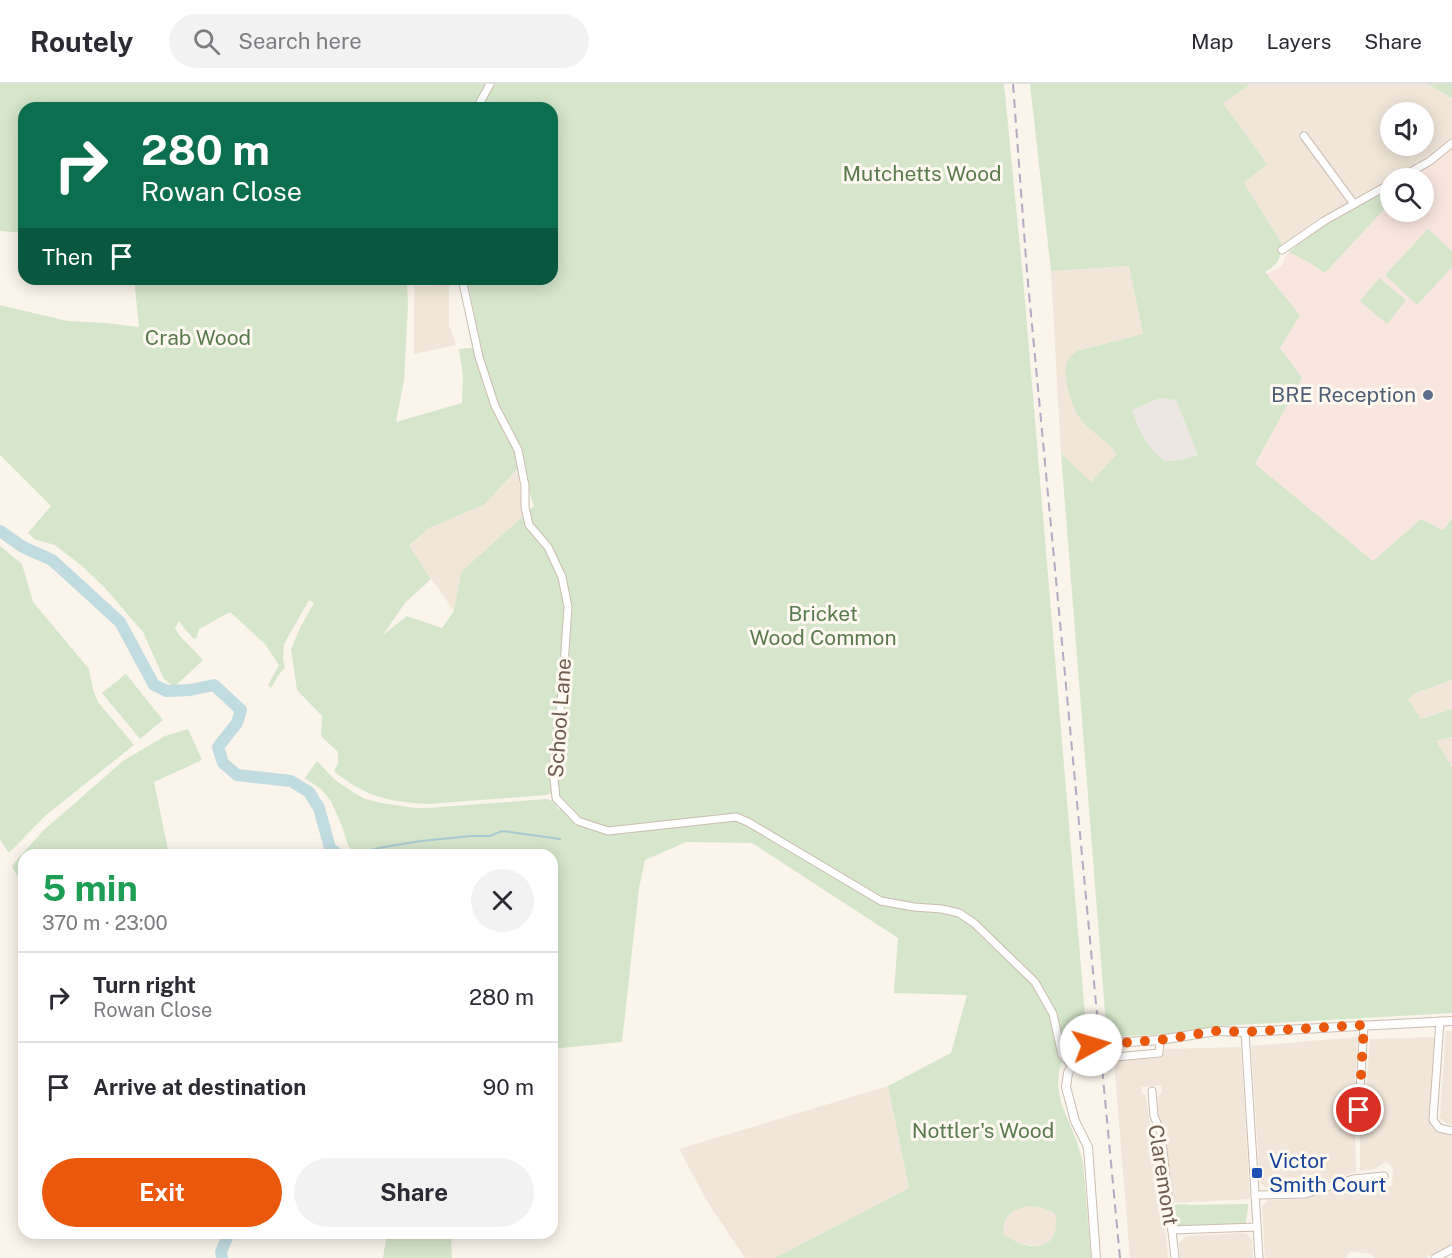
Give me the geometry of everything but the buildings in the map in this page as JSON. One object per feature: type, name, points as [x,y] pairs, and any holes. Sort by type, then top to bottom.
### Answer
[{"type":"street","points":[[480,102],[490,84]]},
{"type":"street","points":[[1304,136],[1354,204]]},
{"type":"street","points":[[1418,168],[1452,143]]},
{"type":"street","points":[[1282,250],[1324,221],[1380,190]]},
{"type":"street","name":"School Lane","points":[[463,285],[479,357],[495,406],[518,450],[529,525],[548,547],[562,577],[568,607],[562,694],[553,769],[556,798],[578,821],[608,831],[736,817],[881,901],[959,913],[974,923],[1035,982],[1053,1014],[1062,1055],[1072,1065]]},
{"type":"street","points":[[1440,1021],[1433,1120],[1441,1129],[1452,1131]]},
{"type":"street","points":[[1096,1258],[1088,1147],[1076,1121],[1066,1087],[1066,1080],[1072,1065],[1082,1051],[1091,1045],[1160,1040],[1216,1031],[1245,1032],[1452,1021]]},
{"type":"street","points":[[1359,1122],[1364,1025]]},
{"type":"street","points":[[1245,1032],[1258,1258]]},
{"type":"street","points":[[1116,1057],[1159,1053],[1160,1040]]},
{"type":"street","name":"Claremont","points":[[1152,1091],[1154,1116],[1161,1133],[1175,1258]]},
{"type":"street","points":[[1255,1195],[1305,1194],[1353,1179],[1384,1176]]},
{"type":"street","points":[[1172,1230],[1257,1227]]},
{"type":"street","points":[[1435,1258],[1452,1249]]},
{"type":"shaded area","points":[[1251,84],[1428,84],[1452,98],[1452,137],[1434,152],[1434,102],[1380,102],[1380,156],[1429,156],[1411,168],[1380,168],[1380,185],[1315,221],[1282,244],[1244,183],[1267,164],[1223,103]]},
{"type":"shaded area","points":[[1452,148],[1452,519],[1443,530],[1421,519],[1373,561],[1254,464],[1302,378],[1280,348],[1300,315],[1266,274],[1282,266],[1289,252],[1325,273],[1380,214],[1380,222],[1434,222],[1434,168],[1425,168]]},
{"type":"shaded area","points":[[1129,266],[1143,334],[1077,351],[1067,363],[1070,398],[1077,414],[1118,454],[1091,482],[1061,453],[1051,271]]},
{"type":"shaded area","points":[[449,285],[449,325],[456,345],[414,354],[414,286]]},
{"type":"shaded area","points":[[1160,398],[1176,400],[1198,455],[1181,460],[1165,461],[1154,454],[1142,436],[1131,410]]},
{"type":"shaded area","points":[[518,469],[523,516],[461,572],[454,611],[409,547],[429,528],[485,504]]},
{"type":"shaded area","points":[[1452,680],[1452,709],[1421,719],[1408,699],[1415,693]]},
{"type":"shaded area","points":[[1452,737],[1452,767],[1435,741]]},
{"type":"shaded area","points":[[1446,1031],[1452,1031],[1452,1125],[1440,1118]]},
{"type":"shaded area","points":[[1358,1037],[1352,1133],[1355,1134],[1356,1172],[1305,1189],[1269,1191],[1260,1182],[1251,1046]]},
{"type":"shaded area","points":[[1435,1037],[1429,1117],[1431,1126],[1437,1132],[1452,1136],[1452,1244],[1426,1258],[1374,1258],[1371,1254],[1350,1251],[1347,1258],[1265,1258],[1262,1207],[1268,1200],[1305,1199],[1357,1183],[1374,1182],[1387,1188],[1392,1185],[1393,1169],[1388,1163],[1385,1162],[1375,1169],[1360,1171],[1360,1127],[1366,1123],[1364,1114],[1370,1039]]},
{"type":"shaded area","points":[[1241,1047],[1250,1199],[1173,1203],[1166,1139],[1159,1118],[1157,1098],[1162,1092],[1161,1085],[1141,1087],[1142,1093],[1146,1096],[1149,1119],[1156,1139],[1168,1258],[1130,1258],[1114,1060],[1159,1058],[1165,1049]]},
{"type":"shaded area","points":[[888,1086],[909,1188],[775,1258],[745,1258],[707,1201],[679,1149]]},
{"type":"shaded area","points":[[1029,1206],[1056,1213],[1056,1236],[1047,1244],[1034,1246],[1014,1242],[1004,1235],[1002,1227],[1007,1217],[1017,1208]]},
{"type":"shaded area","points":[[1246,1233],[1252,1240],[1253,1258],[1180,1258],[1179,1243],[1186,1236]]},
{"type":"green space","points":[[0,84],[1004,84],[1023,278],[1086,1027],[1071,1035],[1059,1071],[1058,1086],[1061,1103],[1083,1162],[1091,1258],[775,1258],[909,1188],[888,1086],[951,1053],[967,995],[894,993],[898,938],[752,843],[686,842],[645,860],[639,888],[622,1042],[558,1048],[558,849],[351,849],[331,801],[321,789],[305,778],[317,761],[334,779],[365,799],[415,808],[547,799],[555,802],[558,809],[567,807],[558,794],[427,804],[400,802],[366,792],[334,771],[338,763],[338,752],[321,736],[322,716],[297,690],[291,649],[314,603],[309,600],[284,644],[285,667],[271,688],[268,685],[279,665],[265,644],[230,612],[199,629],[194,639],[179,621],[175,628],[179,635],[203,660],[174,687],[164,679],[143,632],[105,588],[55,545],[36,540],[28,533],[51,506],[0,455],[0,305],[67,321],[139,327],[135,285],[407,285],[404,380],[396,422],[462,403],[463,376],[459,349],[481,347],[468,285],[558,285],[558,102],[18,102],[18,232],[0,231]],"holes":[[[520,466],[534,506],[461,572],[454,611],[442,628],[407,616],[383,635],[405,603],[431,579],[409,546],[429,528],[485,504]],[[1029,1206],[1055,1213],[1054,1236],[1049,1242],[1033,1246],[1014,1241],[1004,1235],[1004,1223],[1013,1211]]]},
{"type":"green space","points":[[1030,84],[1251,84],[1223,103],[1267,164],[1244,183],[1282,244],[1278,261],[1265,272],[1300,315],[1280,348],[1302,378],[1255,464],[1373,561],[1421,519],[1443,530],[1452,519],[1452,680],[1415,693],[1408,699],[1421,719],[1452,709],[1452,737],[1436,741],[1452,767],[1452,1013],[1220,1026],[1169,1034],[1107,1037],[1061,453],[1091,482],[1117,454],[1082,421],[1075,409],[1066,376],[1069,359],[1077,351],[1143,334],[1129,266],[1051,271]],"holes":[[[1160,398],[1176,400],[1198,455],[1181,460],[1165,461],[1144,438],[1132,410]]]},
{"type":"green space","points":[[1428,84],[1452,84],[1452,98]]},
{"type":"green space","points":[[1380,193],[1380,214],[1325,273],[1289,252],[1303,240],[1333,218]]},
{"type":"green space","points":[[1428,229],[1452,251],[1452,267],[1417,305],[1385,275]]},
{"type":"green space","points":[[1379,278],[1406,300],[1387,324],[1360,301]]},
{"type":"green space","points":[[0,546],[22,564],[33,602],[89,669],[98,702],[134,745],[46,815],[9,853],[0,840]]},
{"type":"green space","points":[[126,674],[163,720],[140,739],[102,693]]},
{"type":"green space","points":[[188,729],[202,760],[154,782],[168,849],[27,849],[44,830],[123,761],[165,736]]},
{"type":"green space","points":[[18,859],[18,876],[12,867]]},
{"type":"green space","points":[[1248,1204],[1246,1225],[1180,1227],[1174,1220],[1172,1205]]},
{"type":"green space","points":[[386,1239],[451,1239],[452,1258],[383,1258]]},
{"type":"waterway","points":[[0,531],[23,547],[52,560],[120,622],[154,685],[167,691],[190,690],[214,685],[241,710],[237,723],[218,747],[223,763],[237,775],[291,781],[309,792],[319,808],[331,849]]},
{"type":"waterway","points":[[376,849],[421,841],[490,836],[502,831],[560,839]]},
{"type":"waterway","points":[[222,1258],[221,1252],[226,1239]]},
{"type":"railway","points":[[1013,84],[1027,272],[1120,1258]]},
{"type":"place","name":"BRE Reception","points":[[1428,395]]},
{"type":"place","name":"Victor Smith Court","points":[[1257,1173]]},
{"type":"route","points":[[1091,1045],[1160,1040],[1216,1031],[1245,1032],[1364,1025],[1359,1110]]},
{"type":"park label","name":"Mutchetts Wood","points":[[922,174]]},
{"type":"park label","name":"Crab Wood","points":[[198,338]]},
{"type":"park label","name":"Bricket Wood Common","points":[[823,626]]},
{"type":"park label","name":"Nottler's Wood","points":[[983,1131]]}]
